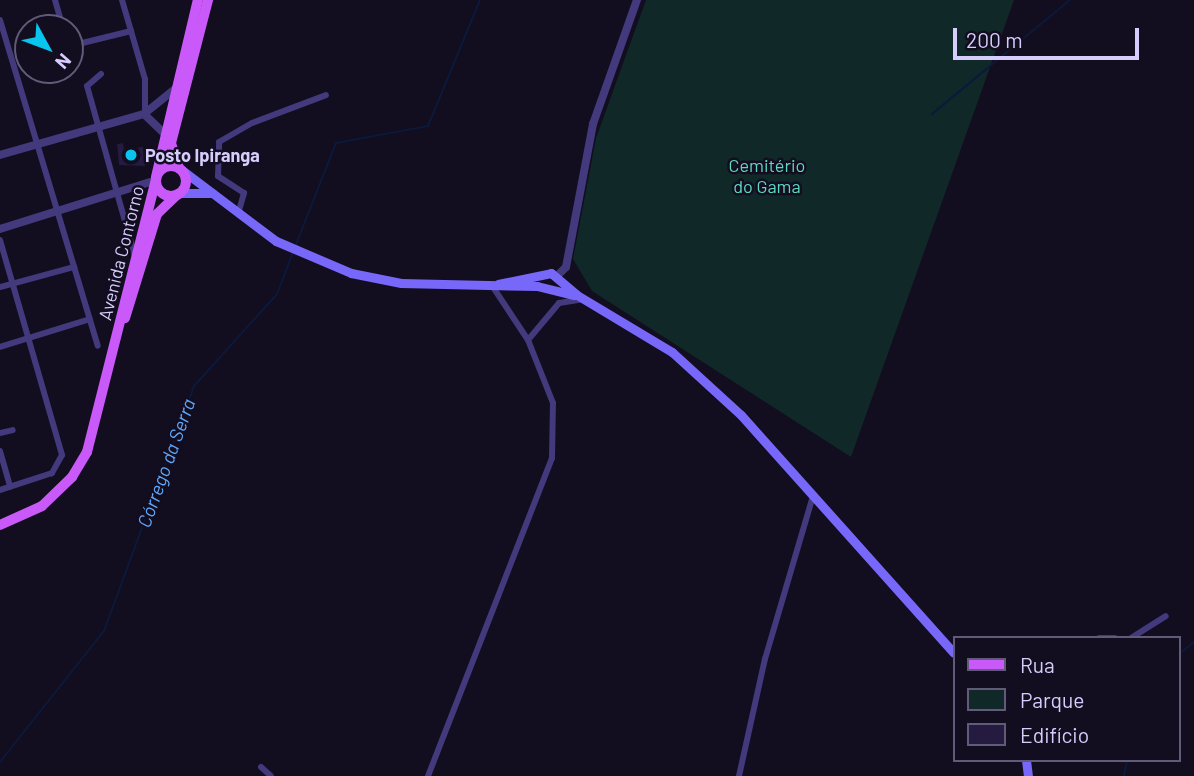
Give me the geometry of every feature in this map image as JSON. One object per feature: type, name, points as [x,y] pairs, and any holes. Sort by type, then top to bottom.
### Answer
[{"type":"main road","name":"Avenida Contorno","points":[[118,334],[198,0]]},
{"type":"main road","points":[[179,194],[186,184],[171,143],[208,0]]},
{"type":"main road","points":[[212,193],[164,195],[156,178],[166,167],[180,169],[212,193],[238,214],[294,251],[351,273],[438,286],[537,286],[580,297]]},
{"type":"main road","name":"Avenida Contorno","points":[[0,525],[42,506],[80,463],[118,334],[158,214],[179,194]]},
{"type":"main road","points":[[537,286],[540,273]]},
{"type":"main road","points":[[494,284],[540,273],[555,277],[580,297],[644,333],[701,377],[813,496],[953,652]]},
{"type":"main road","points":[[547,289],[555,277]]},
{"type":"street","points":[[122,0],[146,84],[145,114],[164,133]]},
{"type":"street","points":[[555,277],[566,267],[593,124],[637,0]]},
{"type":"street","points":[[0,20],[3,40],[38,144],[97,346]]},
{"type":"street","points":[[84,43],[131,31]]},
{"type":"street","points":[[101,74],[87,86],[135,257]]},
{"type":"street","points":[[0,155],[145,114],[175,89]]},
{"type":"street","points":[[238,214],[244,193],[219,178],[219,142],[252,123],[326,95]]},
{"type":"street","points":[[0,229],[119,195],[156,178]]},
{"type":"street","points":[[0,240],[62,455],[52,473],[0,490]]},
{"type":"street","points":[[0,287],[74,267]]},
{"type":"street","points":[[429,776],[552,458],[553,403],[528,340],[494,284]]},
{"type":"street","points":[[528,340],[559,303],[580,297]]},
{"type":"street","points":[[0,346],[90,319]]},
{"type":"street","points":[[0,433],[13,430]]},
{"type":"street","points":[[0,451],[10,487]]},
{"type":"street","points":[[739,776],[765,659],[813,496]]},
{"type":"street","points":[[1133,636],[1166,616]]},
{"type":"street","points":[[261,767],[271,776]]},
{"type":"green space","name":"Cemitério do Gama","points":[[646,0],[1014,0],[851,457],[592,291],[573,259],[596,138]]},
{"type":"building","name":"Posto Ipiranga","points":[[123,143],[124,149],[143,147],[145,166],[119,165],[117,144]]},
{"type":"waterway","name":"Córrego da Serra","points":[[295,247],[336,143],[428,126],[480,0]]},
{"type":"waterway","points":[[932,114],[1070,0]]},
{"type":"waterway","name":"Córrego da Serra","points":[[0,762],[104,631],[194,386],[277,294],[293,252]]},
{"type":"waterway","points":[[1180,653],[1194,642]]},
{"type":"waterway","points":[[1124,776],[1127,762]]},
{"type":"place","name":"Posto Ipiranga","points":[[131,155]]}]
